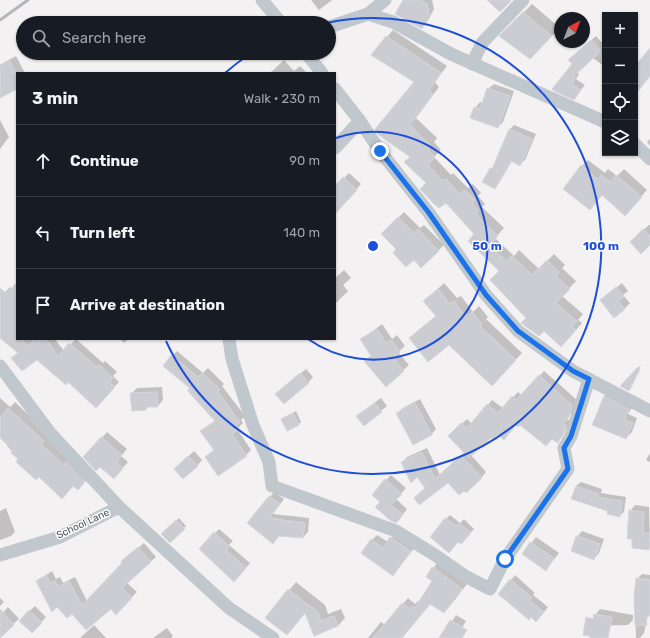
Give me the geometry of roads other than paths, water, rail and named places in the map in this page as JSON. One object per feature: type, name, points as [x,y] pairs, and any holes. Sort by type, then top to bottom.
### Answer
[{"type":"street","points":[[262,0],[275,16]]},
{"type":"street","points":[[336,25],[368,14],[385,0]]},
{"type":"street","points":[[472,64],[482,43],[523,0]]},
{"type":"street","points":[[368,14],[393,22],[472,64],[602,121]]},
{"type":"street","points":[[312,60],[321,72]]},
{"type":"street","points":[[336,91],[360,121],[380,151],[429,213],[490,300],[518,331],[573,371],[650,411]]},
{"type":"street","points":[[336,147],[360,121]]},
{"type":"street","points":[[638,147],[650,159]]},
{"type":"street","points":[[229,340],[232,359],[253,425],[269,462],[272,486],[396,531],[435,555],[465,576],[490,589],[505,559],[568,469],[564,448],[571,436],[589,379]]},
{"type":"street","points":[[0,366],[50,433],[119,507],[229,608],[273,638]]},
{"type":"street","name":"School Lane","points":[[0,555],[60,537],[119,507]]},
{"type":"railway","points":[[0,20],[28,0]]}]
